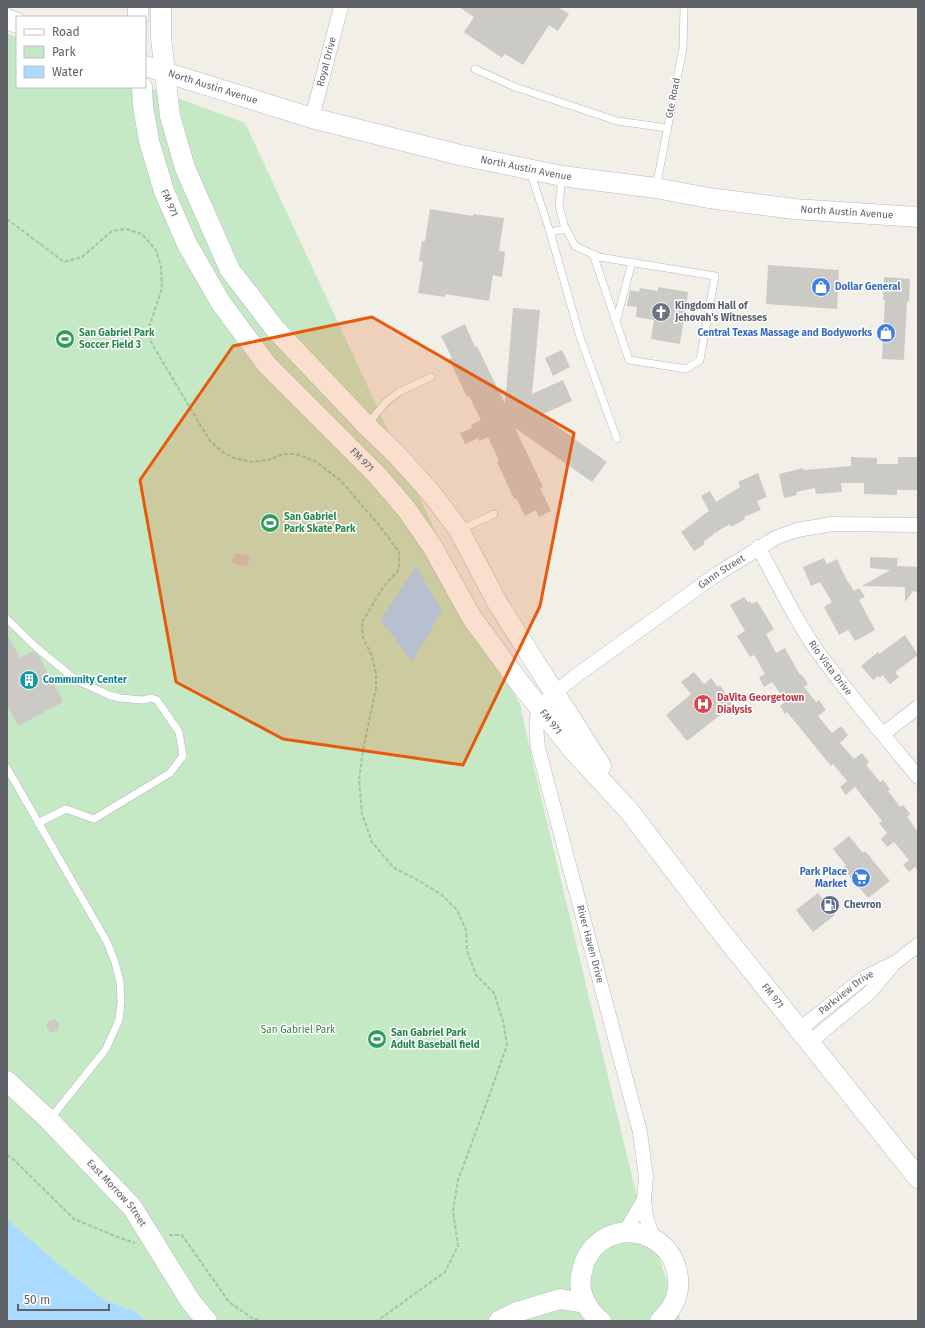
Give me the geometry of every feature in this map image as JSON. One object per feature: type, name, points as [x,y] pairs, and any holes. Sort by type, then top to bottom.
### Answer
[{"type":"main road","name":"FM 971","points":[[161,7],[161,38],[170,116],[185,168],[230,270],[276,330],[367,426],[397,455],[432,494],[459,530],[498,604],[630,812],[715,924],[918,1178]]},
{"type":"main road","name":"North Austin Avenue","points":[[146,66],[312,118],[460,155],[562,176],[656,188],[709,198],[794,209],[918,217]]},
{"type":"main road","name":"FM 971","points":[[142,88],[143,106],[151,148],[164,191],[187,244],[221,303],[266,365],[378,476],[407,510],[435,552],[472,618],[572,749],[630,812]]},
{"type":"main road","points":[[347,445],[367,426]]},
{"type":"main road","name":"East Morrow Street","points":[[7,1081],[49,1120],[132,1207],[191,1302],[206,1321]]},
{"type":"main road","points":[[499,1321],[516,1312],[560,1299],[574,1287],[580,1278],[585,1262],[595,1247],[609,1237],[626,1232],[640,1233],[653,1238],[668,1250],[677,1267],[679,1287],[674,1305],[661,1321]]},
{"type":"main road","points":[[580,1278],[581,1291],[594,1315]]},
{"type":"main road","points":[[560,1299],[594,1315]]},
{"type":"street","name":"Royal Drive","points":[[312,118],[341,7]]},
{"type":"street","name":"Gann Street","points":[[554,694],[573,678],[717,574],[777,537],[797,530],[832,524],[918,525]]},
{"type":"street","name":"Rio Vista Drive","points":[[758,548],[794,615],[815,647],[846,689],[918,777]]},
{"type":"street","points":[[540,708],[554,694]]},
{"type":"street","points":[[883,734],[918,707]]},
{"type":"street","name":"River Haven Drive","points":[[540,708],[536,727],[538,748],[640,1132],[646,1177],[644,1200],[646,1217],[653,1238]]},
{"type":"street","name":"Parkview Drive","points":[[805,1036],[862,979],[896,962],[918,945]]},
{"type":"street","name":"River Haven Drive","points":[[626,1232],[644,1200]]},
{"type":"lane","name":"Gte Road","points":[[656,188],[683,48],[684,7]]},
{"type":"lane","points":[[475,69],[515,87],[617,121],[667,128]]},
{"type":"lane","points":[[530,169],[580,337],[617,439]]},
{"type":"lane","points":[[562,176],[559,206],[566,229],[576,246],[593,254],[599,257],[715,276],[700,360],[686,369],[629,360],[593,254]]},
{"type":"lane","points":[[550,232],[566,229]]},
{"type":"lane","points":[[616,322],[632,262]]},
{"type":"lane","points":[[367,426],[386,403],[399,392],[431,378]]},
{"type":"lane","points":[[459,530],[494,514]]},
{"type":"lane","points":[[7,619],[37,648],[76,680],[109,695],[120,698],[143,700],[151,698],[157,700],[179,732],[183,756],[170,773],[94,820],[66,810],[38,823]]},
{"type":"lane","points":[[7,768],[107,942],[115,962],[120,982],[121,1002],[119,1020],[106,1049],[49,1120]]},
{"type":"path","points":[[7,219],[64,262],[82,257],[112,231],[126,229],[142,234],[156,250],[162,267],[162,288],[148,330],[152,344],[210,441],[224,453],[234,458],[252,462],[268,460],[284,454],[296,454],[315,461],[341,481],[379,525],[399,552],[399,569],[384,586],[362,622],[363,638],[371,654],[376,673],[376,688],[363,750],[359,781],[362,814],[372,842],[394,868],[414,878],[442,896],[457,910],[466,930],[467,951],[476,975],[494,993],[503,1020],[507,1045],[494,1085],[458,1180],[453,1211],[458,1246],[445,1272],[377,1321]]},
{"type":"highlighted area","points":[[372,317],[574,433],[540,606],[463,765],[283,739],[176,682],[140,480],[233,346]]},
{"type":"green space","name":"San Gabriel Park","points":[[7,34],[16,37],[16,88],[146,88],[146,86],[245,123],[500,670],[520,704],[635,1189],[681,1321],[145,1321],[136,1312],[103,1299],[62,1267],[7,1219]]},
{"type":"water","points":[[416,567],[442,611],[412,662],[380,619]]},
{"type":"water","points":[[7,1219],[62,1267],[103,1299],[136,1312],[145,1321],[7,1321]]},
{"type":"building","points":[[459,7],[558,7],[569,14],[558,31],[549,25],[523,65],[505,54],[502,58],[464,32],[474,17]]},
{"type":"building","points":[[430,209],[473,216],[473,214],[504,218],[499,251],[505,252],[502,277],[493,275],[489,301],[445,294],[445,297],[418,293],[423,262],[419,261],[422,241],[425,241]]},
{"type":"building","points":[[768,265],[839,270],[837,309],[766,304]]},
{"type":"building","points":[[884,277],[910,279],[909,302],[907,301],[904,360],[882,359],[885,300],[883,300]]},
{"type":"building","name":"Kingdom Hall of Jehovah's Witnesses","points":[[658,287],[688,292],[680,344],[651,339],[654,320],[636,317],[637,307],[627,306],[630,290],[639,292],[640,288],[658,291]]},
{"type":"building","points":[[513,308],[540,310],[532,394],[563,380],[572,401],[541,415],[607,462],[592,482],[515,428],[543,487],[540,488],[551,511],[539,517],[536,510],[525,516],[516,498],[514,499],[497,462],[499,461],[488,437],[479,441],[478,438],[465,444],[460,433],[472,428],[471,425],[481,420],[469,396],[467,397],[449,359],[452,358],[441,336],[465,324],[475,347],[477,346],[505,404]]},
{"type":"building","points":[[562,350],[570,367],[553,376],[545,358]]},
{"type":"building","points":[[851,457],[877,458],[877,464],[898,464],[898,457],[918,457],[918,490],[897,490],[897,495],[864,494],[864,483],[841,483],[842,492],[816,494],[815,488],[796,492],[797,495],[784,498],[779,474],[803,468],[803,470],[851,466]]},
{"type":"building","points":[[758,473],[767,497],[757,501],[761,510],[744,517],[745,519],[731,527],[730,524],[713,534],[703,542],[705,544],[694,551],[681,532],[709,511],[701,496],[710,491],[716,502],[740,487],[738,482]]},
{"type":"building","points":[[235,553],[250,556],[247,567],[232,563]]},
{"type":"building","points":[[870,557],[898,558],[897,566],[918,567],[918,592],[913,591],[905,602],[905,587],[862,586],[890,570],[870,568]]},
{"type":"building","points":[[824,558],[827,564],[837,559],[845,577],[854,591],[859,588],[865,597],[859,600],[875,630],[855,641],[848,630],[839,635],[824,607],[832,602],[820,582],[811,586],[803,567]]},
{"type":"building","points":[[744,597],[752,604],[757,601],[774,629],[766,634],[776,653],[785,648],[800,675],[801,674],[808,684],[804,687],[816,702],[819,700],[826,710],[818,716],[832,733],[841,726],[848,735],[840,743],[854,759],[862,753],[869,762],[866,765],[880,782],[883,780],[890,789],[888,791],[900,807],[903,805],[910,814],[907,817],[918,832],[918,871],[915,867],[909,872],[903,865],[909,860],[894,842],[887,847],[881,839],[887,833],[879,823],[882,821],[855,787],[846,795],[840,787],[847,781],[833,764],[831,766],[787,712],[785,714],[780,706],[786,701],[772,682],[764,687],[759,677],[765,674],[754,655],[750,657],[737,636],[745,631],[730,605]]},
{"type":"building","name":"Community Center","points":[[7,634],[20,658],[33,651],[39,656],[63,702],[18,726],[7,705]]},
{"type":"building","points":[[905,635],[918,655],[895,672],[899,677],[890,684],[882,675],[880,678],[878,676],[873,680],[861,666],[878,652],[879,654]]},
{"type":"building","points":[[694,672],[704,684],[711,678],[718,687],[720,685],[733,705],[687,741],[666,715],[691,694],[681,682]]},
{"type":"building","points":[[849,836],[863,853],[865,851],[890,881],[868,898],[843,868],[846,865],[833,849]]},
{"type":"building","points":[[818,893],[835,915],[813,932],[796,910]]},
{"type":"building","points":[[55,1019],[60,1024],[57,1031],[51,1033],[46,1027],[49,1021]]},
{"type":"place","name":"Dollar General","points":[[821,287]]},
{"type":"place","name":"Kingdom Hall of Jehovah's Witnesses","points":[[661,312]]},
{"type":"place","name":"Central Texas Massage and Bodyworks","points":[[886,333]]},
{"type":"place","name":"San Gabriel Park Soccer Field 3","points":[[65,339]]},
{"type":"place","name":"San Gabriel Park Skate Park","points":[[270,523]]},
{"type":"place","name":"Community Center","points":[[29,680]]},
{"type":"place","name":"DaVita Georgetown Dialysis","points":[[703,704]]},
{"type":"place","name":"Park Place Market","points":[[861,878]]},
{"type":"place","name":"Chevron","points":[[830,905]]},
{"type":"place","name":"San Gabriel Park Adult Baseball field","points":[[377,1039]]}]
